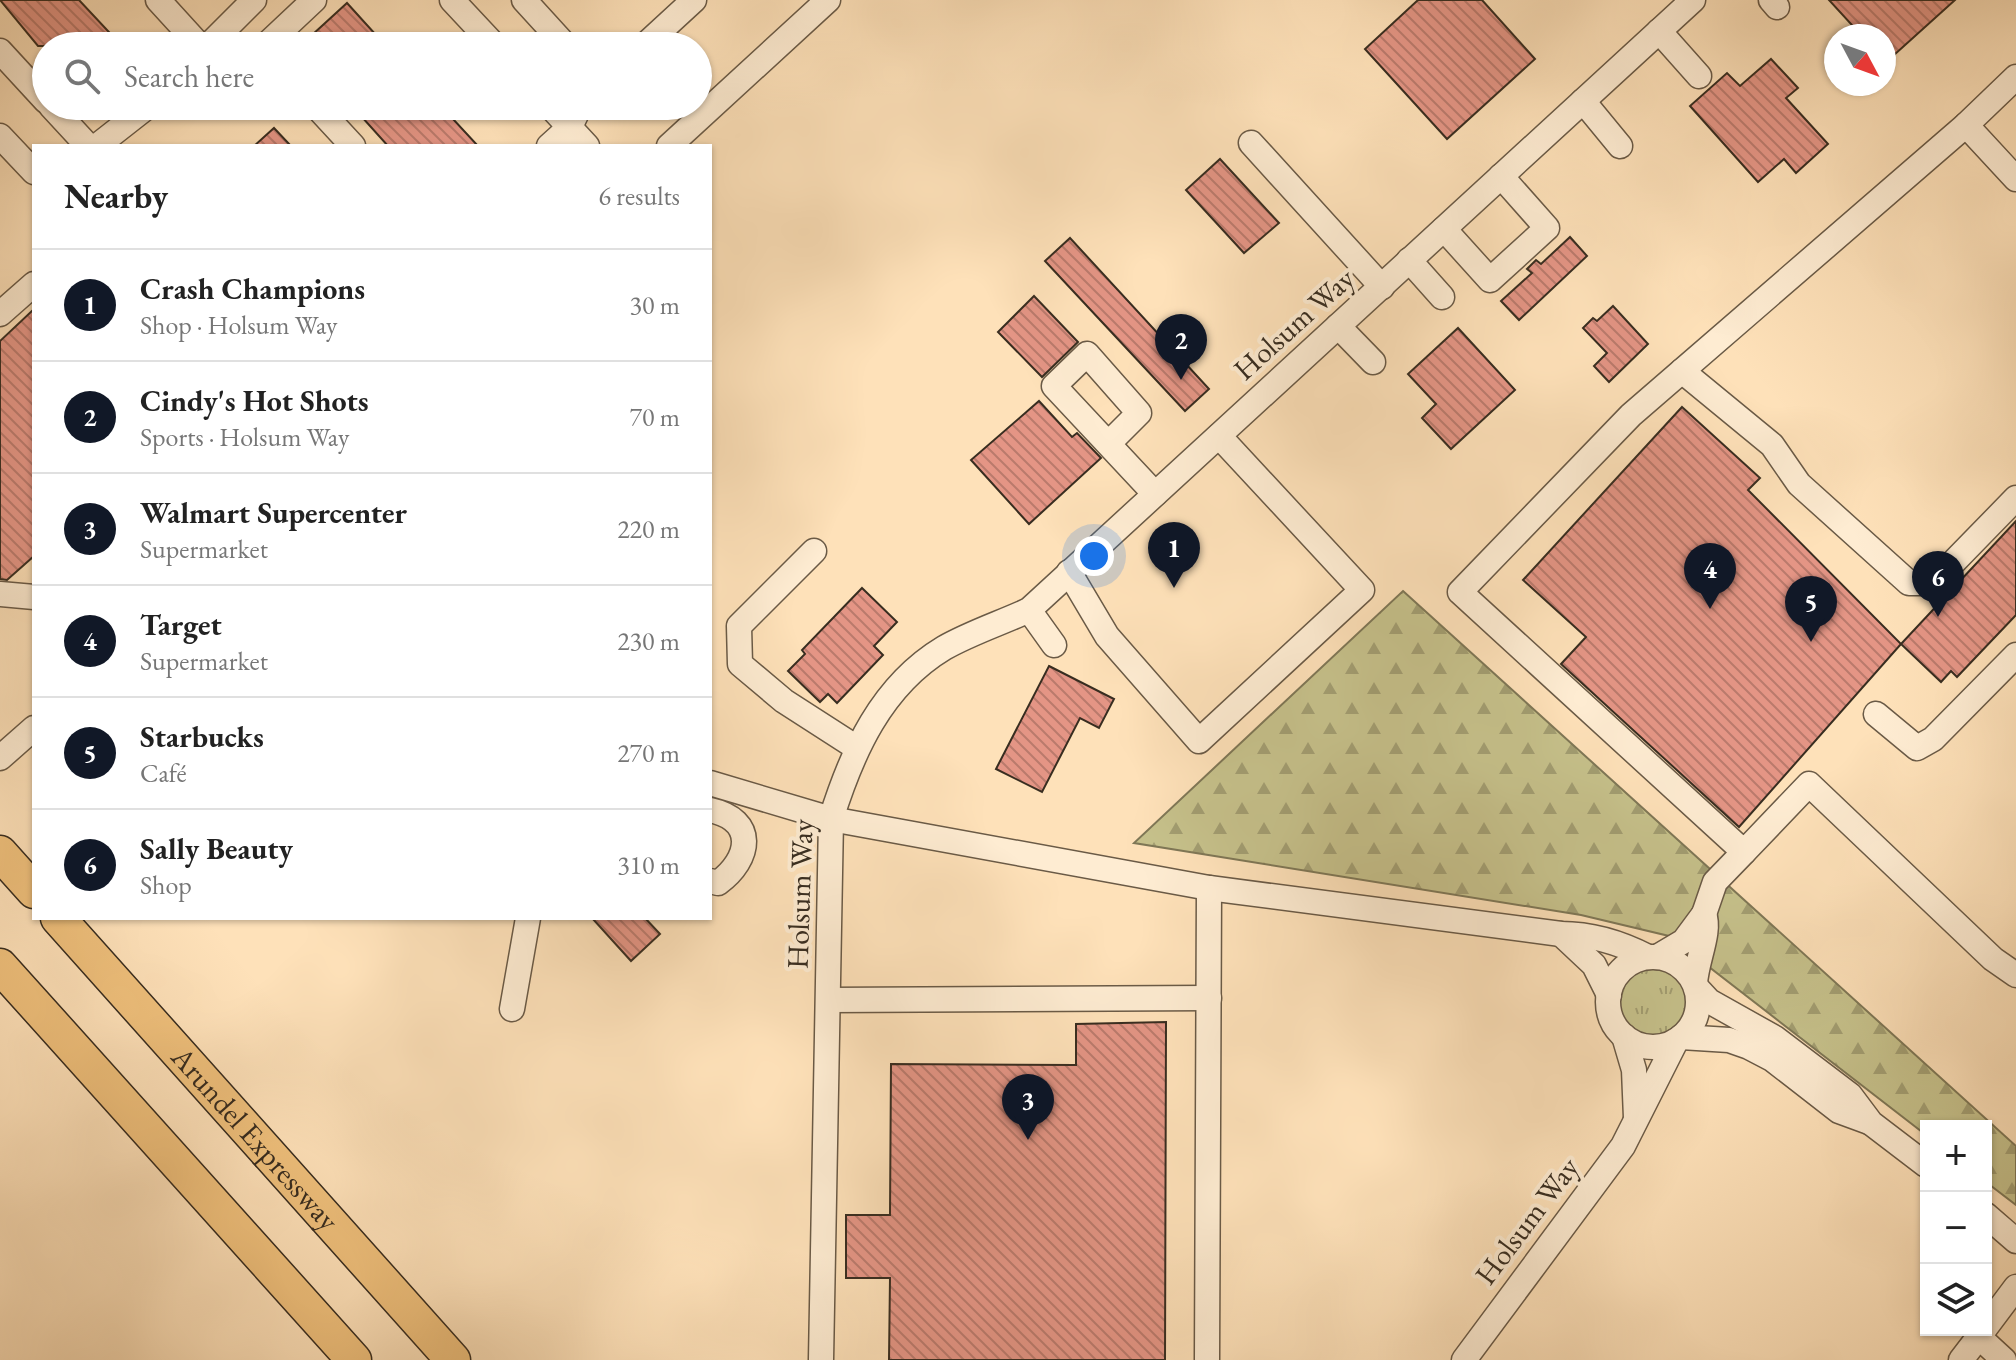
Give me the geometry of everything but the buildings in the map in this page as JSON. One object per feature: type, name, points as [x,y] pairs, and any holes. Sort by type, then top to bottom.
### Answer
[{"type":"highway","points":[[0,853],[32,889]]},
{"type":"highway","name":"Arundel Expressway","points":[[60,920],[453,1360]]},
{"type":"highway","points":[[0,966],[354,1360]]},
{"type":"highway","points":[[306,1195],[468,1360]]},
{"type":"highway","points":[[285,1283],[343,1360]]},
{"type":"street","points":[[158,0],[187,32]]},
{"type":"street","points":[[222,32],[254,0]]},
{"type":"street","points":[[280,32],[314,0]]},
{"type":"street","points":[[452,0],[482,32]]},
{"type":"street","points":[[524,0],[553,32]]},
{"type":"street","points":[[659,32],[694,0]]},
{"type":"street","points":[[712,107],[828,0]]},
{"type":"street","name":"Holsum Way","points":[[821,1360],[831,819],[857,748],[875,715],[904,679],[945,648],[1029,610],[1693,0]]},
{"type":"street","points":[[1659,31],[1699,76]]},
{"type":"street","points":[[0,51],[32,86]]},
{"type":"street","points":[[1744,852],[1460,592],[1631,415],[1966,125],[2016,77]]},
{"type":"street","points":[[1583,101],[1620,146]]},
{"type":"street","points":[[64,120],[86,144]]},
{"type":"street","points":[[100,144],[130,120]]},
{"type":"street","points":[[329,120],[351,144]]},
{"type":"street","points":[[551,144],[572,120]]},
{"type":"street","points":[[577,120],[586,144]]},
{"type":"street","points":[[671,144],[697,120]]},
{"type":"street","points":[[1966,125],[2016,179]]},
{"type":"street","points":[[1251,143],[1382,287]]},
{"type":"street","points":[[3,146],[32,170]]},
{"type":"street","points":[[1444,229],[1490,280],[1547,228],[1501,176]]},
{"type":"street","points":[[1409,260],[1442,297]]},
{"type":"street","points":[[0,314],[32,286]]},
{"type":"street","points":[[1338,326],[1373,362]]},
{"type":"street","points":[[1682,371],[1772,445],[1799,484],[1909,583],[1939,577],[2016,498]]},
{"type":"street","points":[[1069,572],[1107,636],[1199,741],[1362,590],[1219,436]]},
{"type":"street","points":[[1109,443],[1155,494]]},
{"type":"street","points":[[814,551],[739,626],[740,664],[784,701],[857,748]]},
{"type":"street","points":[[0,594],[32,597]]},
{"type":"street","points":[[1029,610],[1054,645]]},
{"type":"street","points":[[1876,714],[1917,748],[1933,739],[2016,655]]},
{"type":"street","points":[[2,757],[32,730]]},
{"type":"street","points":[[712,784],[831,819],[1209,888],[1561,934],[1583,934],[1629,947],[1679,965],[1709,1001],[1775,1038],[1850,1095],[1871,1123],[1920,1160]]},
{"type":"street","points":[[1609,995],[1618,974],[1636,960],[1652,957],[1684,941],[1704,914],[1715,882],[1809,784],[1993,959],[2016,975]]},
{"type":"street","points":[[712,810],[725,813],[741,827],[745,848],[736,870],[718,883],[712,882]]},
{"type":"street","points":[[1207,1360],[1209,888]]},
{"type":"street","points":[[1679,1039],[1697,1015],[1696,963],[1709,926],[1704,914]]},
{"type":"street","points":[[512,1009],[528,920]]},
{"type":"street","points":[[1561,934],[1594,965],[1609,995],[1611,1018],[1624,1036],[1634,1070],[1636,1118]]},
{"type":"street","points":[[829,1000],[1209,998]]},
{"type":"street","points":[[1624,1036],[1650,1047],[1679,1039],[1729,1040],[1749,1047],[1772,1059],[1839,1111],[1871,1123]]},
{"type":"street","name":"Holsum Way","points":[[1464,1360],[1623,1146],[1679,1039]]},
{"type":"street","points":[[1992,1220],[2016,1241]]},
{"type":"street","points":[[1992,1319],[2016,1287]]},
{"type":"street","points":[[1961,1360],[1979,1336]]},
{"type":"street","points":[[1987,1336],[2004,1360]]},
{"type":"green space","points":[[1403,591],[1987,1120],[1920,1120],[1920,1130],[1669,936],[1581,915],[1134,843]]},
{"type":"green space","points":[[1654,966],[1679,976],[1689,1001],[1679,1026],[1654,1036],[1629,1026],[1619,1001],[1629,976]]},
{"type":"green space","points":[[1992,1124],[2016,1146],[2016,1205],[1992,1187]]},
{"type":"place","name":"Cindy's Hot Shots","points":[[1181,380]]},
{"type":"place","name":"Crash Champions","points":[[1174,588]]},
{"type":"place","name":"Target","points":[[1710,609]]},
{"type":"place","name":"Sally Beauty","points":[[1938,617]]},
{"type":"place","name":"Starbucks","points":[[1811,642]]},
{"type":"place","name":"Walmart Supercenter","points":[[1028,1140]]}]
